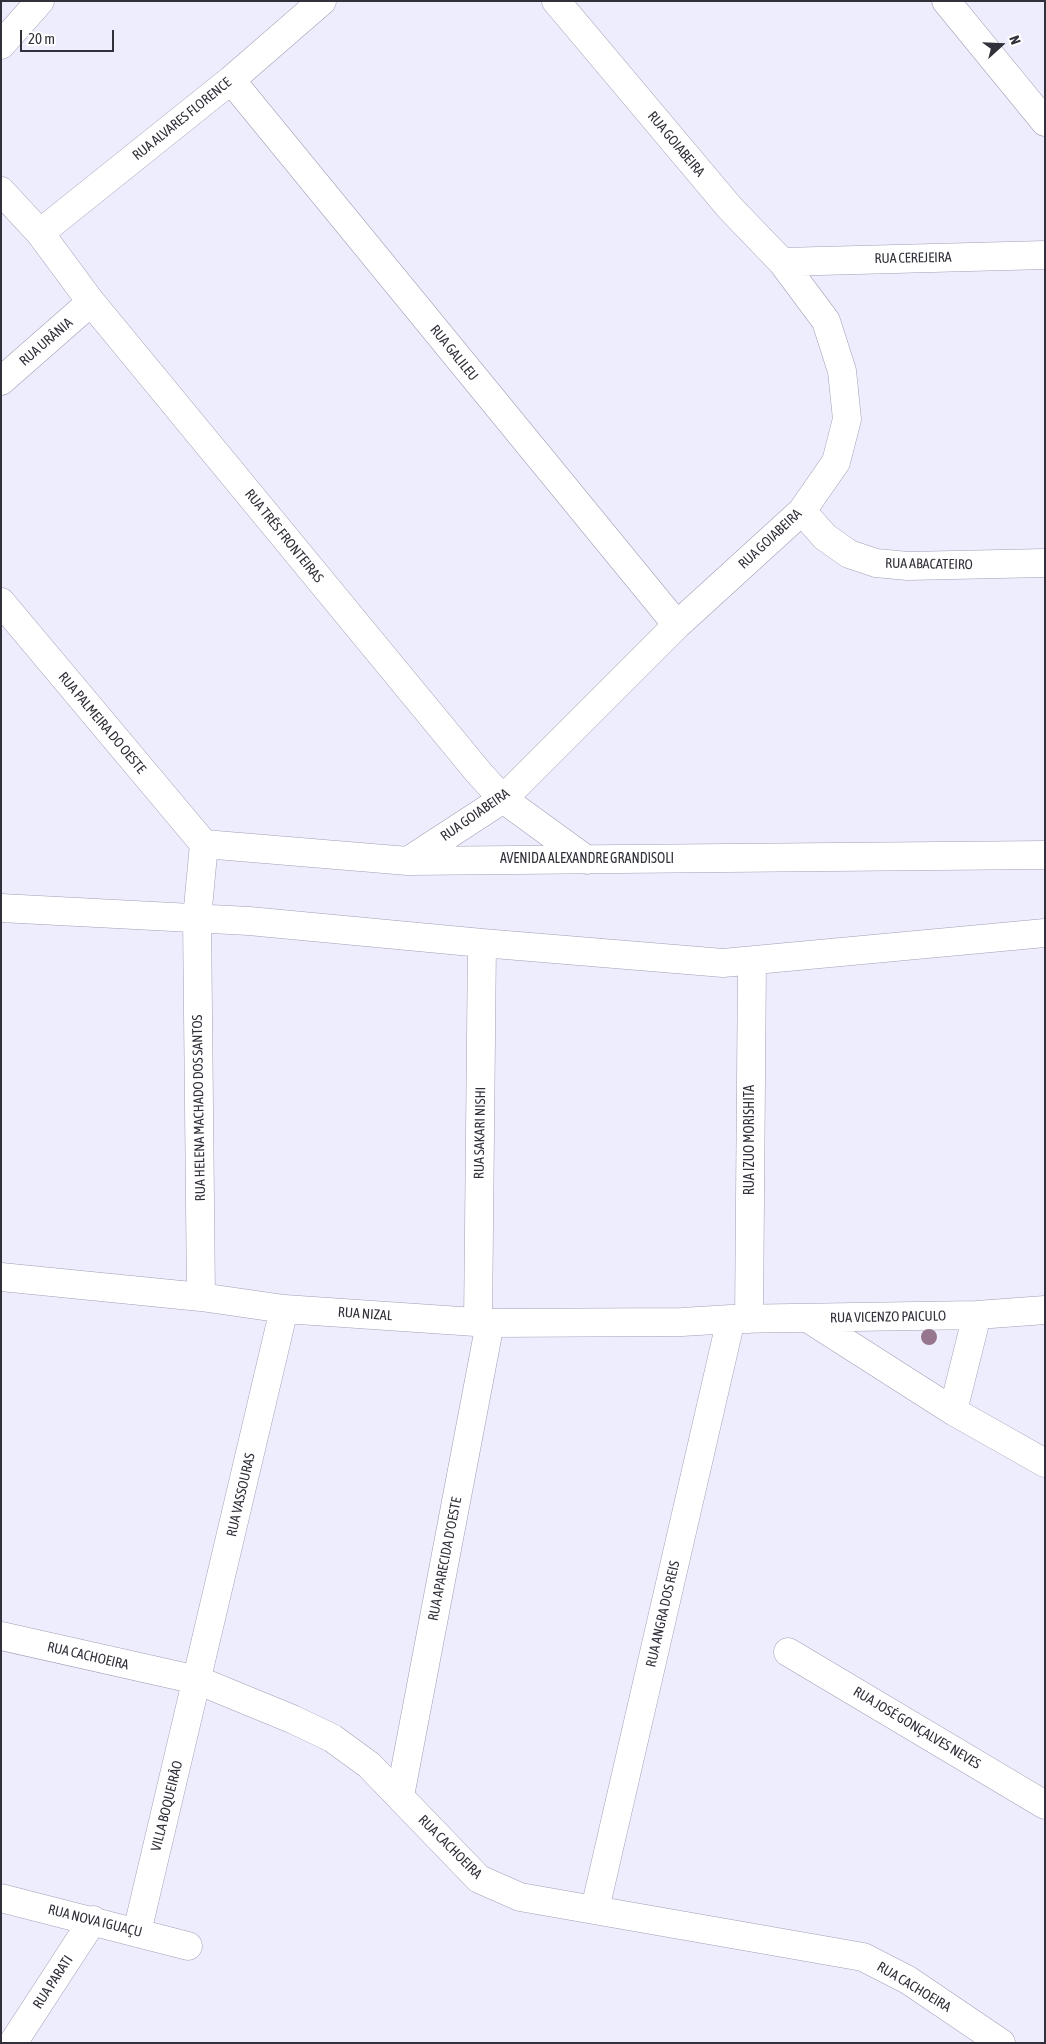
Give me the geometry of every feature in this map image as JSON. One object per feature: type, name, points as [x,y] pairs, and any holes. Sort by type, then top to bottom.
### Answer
[{"type":"street","points":[[1,45],[40,1]]},
{"type":"street","name":"RUA ALVARES FLORENCE","points":[[40,233],[231,80],[322,1]]},
{"type":"street","name":"RUA GOIABEIRA","points":[[408,861],[503,799],[677,626],[802,511],[836,462],[847,419],[842,371],[826,321],[782,262],[730,208],[556,1]]},
{"type":"street","points":[[946,1],[1045,122]]},
{"type":"street","name":"RUA GALILEU","points":[[231,80],[677,626]]},
{"type":"street","name":"RUA TRÊS FRONTEIRAS","points":[[1,191],[40,233],[91,302],[478,773],[503,799],[588,860]]},
{"type":"street","name":"RUA CEREJEIRA","points":[[782,262],[1045,255]]},
{"type":"street","name":"RUA URÂNIA","points":[[1,381],[91,302]]},
{"type":"street","name":"RUA ABACATEIRO","points":[[802,511],[824,537],[849,554],[876,564],[908,566],[1045,564]]},
{"type":"street","name":"RUA PALMEIRA DO OESTE","points":[[1,602],[204,844]]},
{"type":"street","points":[[197,918],[204,844]]},
{"type":"street","name":"AVENIDA ALEXANDRE GRANDISOLI","points":[[204,844],[408,861],[1045,855]]},
{"type":"street","points":[[1,908],[258,922],[723,963],[1045,933]]},
{"type":"street","name":"RUA HELENA MACHADO DOS SANTOS","points":[[197,918],[201,1297]]},
{"type":"street","name":"RUA SAKARI NISHI","points":[[482,943],[484,1322]]},
{"type":"street","name":"RUA IZUO MORISHITA","points":[[740,1319],[752,961]]},
{"type":"street","name":"RUA NIZAL","points":[[1,1277],[201,1297],[284,1309],[484,1322],[682,1322],[740,1319]]},
{"type":"street","name":"RUA VASSOURAS","points":[[197,1680],[284,1309]]},
{"type":"street","name":"RUA VICENZO PAICULO","points":[[740,1319],[977,1315],[1045,1310]]},
{"type":"street","points":[[953,1411],[977,1315]]},
{"type":"street","name":"RUA ANGRA DOS REIS","points":[[595,1909],[740,1319]]},
{"type":"street","points":[[809,1319],[953,1411],[1045,1463]]},
{"type":"street","name":"RUA APARECIDA D'OESTE","points":[[400,1796],[484,1322]]},
{"type":"street","name":"RUA CACHOEIRA","points":[[1,1636],[197,1680],[292,1719],[332,1738],[369,1765],[479,1879],[520,1897],[863,1957],[908,1980],[1001,2043]]},
{"type":"street","name":"RUA JOSÉ GONÇALVES NEVES","points":[[788,1652],[1045,1805]]},
{"type":"street","name":"VILLA BOQUEIRÂO","points":[[137,1932],[197,1680]]},
{"type":"street","name":"RUA NOVA IGUAÇU","points":[[1,1898],[93,1920],[188,1946]]},
{"type":"street","name":"RUA PARATI","points":[[14,2043],[93,1920]]}]
